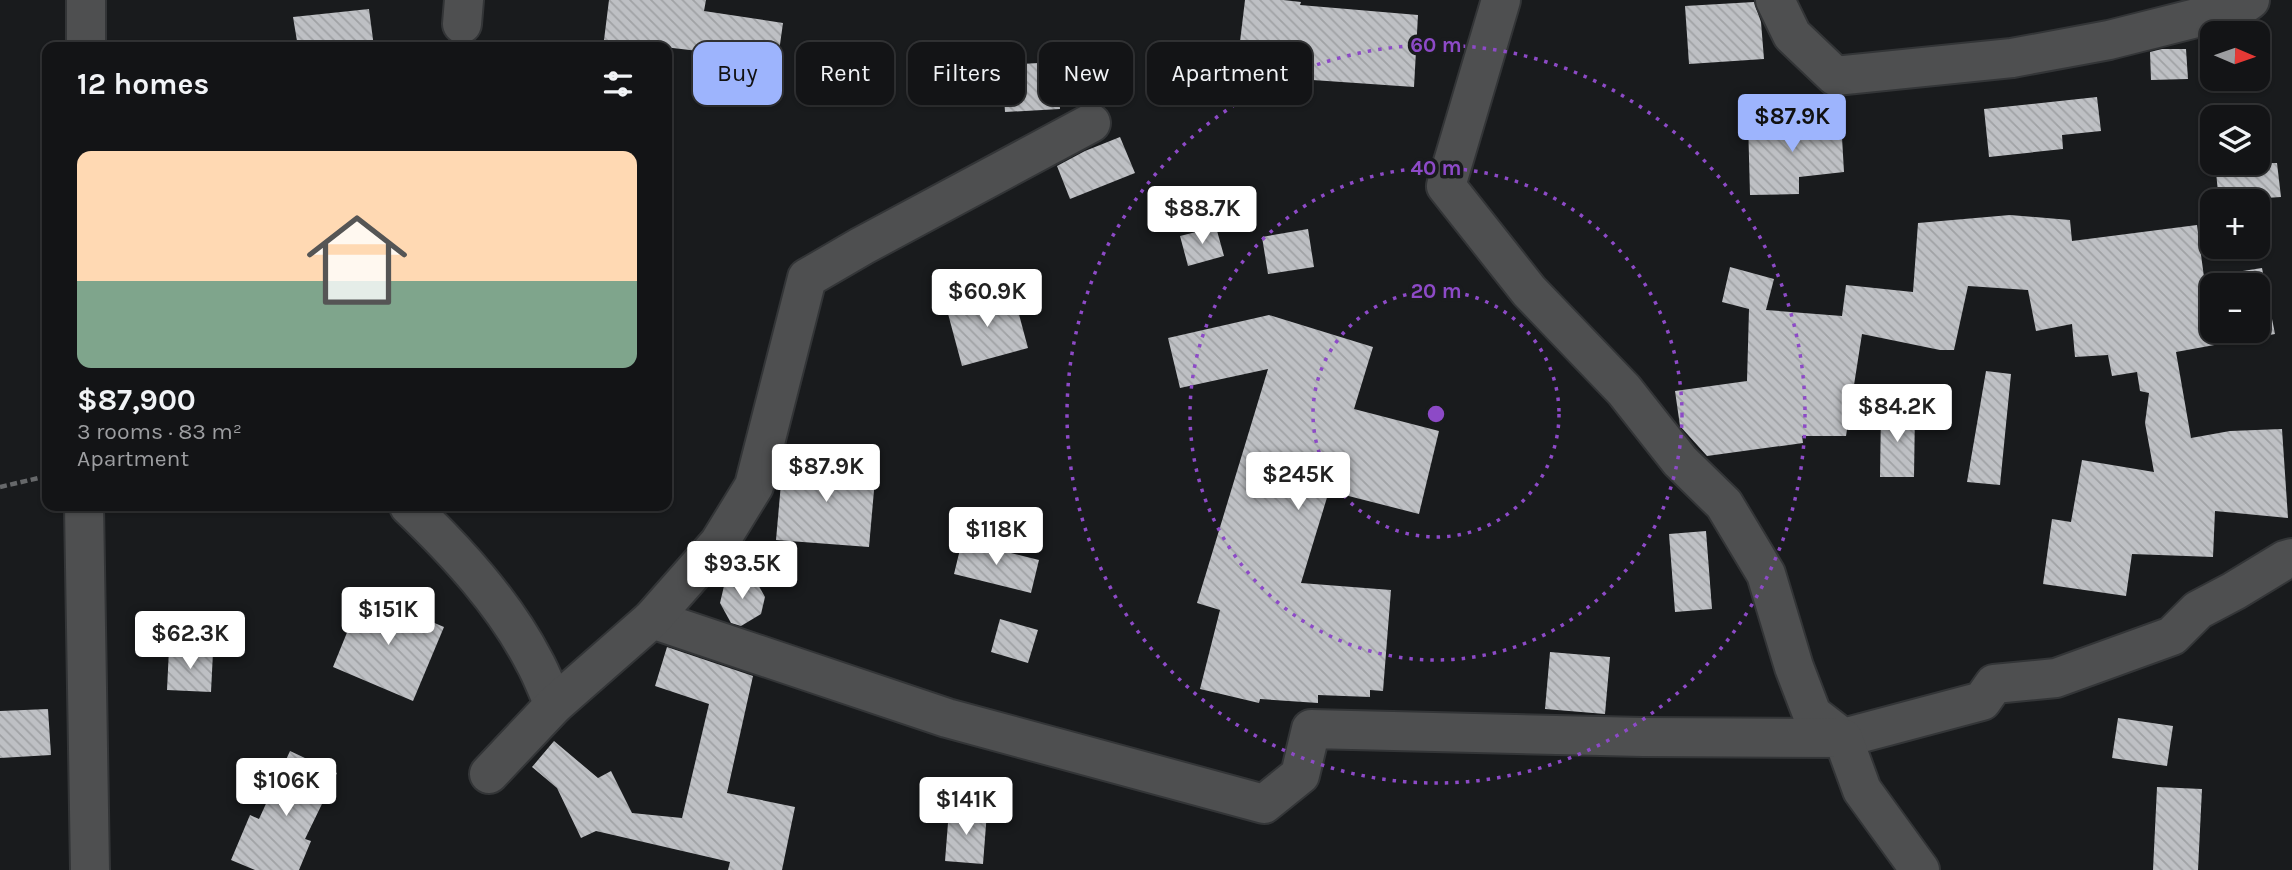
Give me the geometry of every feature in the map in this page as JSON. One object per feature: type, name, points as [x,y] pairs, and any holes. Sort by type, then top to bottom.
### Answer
[{"type":"street","points":[[86,0],[86,42]]},
{"type":"street","points":[[1501,0],[1446,186],[1529,291],[1624,390],[1680,461],[1724,504],[1766,574],[1794,667],[1812,714],[1843,737],[1862,790],[1920,870]]},
{"type":"street","points":[[1775,0],[1792,35],[1835,76],[2036,54],[2133,34],[2240,7],[2250,0]]},
{"type":"street","points":[[489,774],[554,705],[652,618],[719,543],[754,486],[807,278],[1091,123]]},
{"type":"street","points":[[84,511],[90,870]]},
{"type":"street","points":[[414,511],[446,541],[505,615],[534,660],[554,705]]},
{"type":"street","points":[[652,618],[947,718],[1264,804],[1300,775],[1311,729],[1643,737],[1843,737],[1982,701],[1994,684],[2056,678],[2172,636],[2198,610],[2292,558]]},
{"type":"path","points":[[0,487],[42,477]]},
{"type":"building","points":[[609,0],[706,0],[704,11],[783,23],[780,42],[693,42],[693,50],[672,48],[672,42],[604,40]]},
{"type":"building","points":[[1245,0],[1283,0],[1301,2],[1300,5],[1418,15],[1414,87],[1312,80],[1312,42],[1240,42]]},
{"type":"building","points":[[1754,2],[1761,22],[1764,59],[1689,64],[1685,6]]},
{"type":"building","points":[[369,9],[373,42],[297,42],[293,17]]},
{"type":"building","points":[[2186,49],[2188,79],[2151,80],[2150,52]]},
{"type":"building","points":[[1039,63],[1039,105],[1060,105],[1060,109],[1005,112],[1005,105],[1025,105],[1025,64]]},
{"type":"building","points":[[2097,97],[2101,131],[2062,135],[2063,149],[1989,157],[1984,109]]},
{"type":"building","points":[[1841,120],[1844,172],[1799,177],[1799,194],[1750,195],[1748,121]]},
{"type":"building","points":[[1120,137],[1135,173],[1070,199],[1057,166]]},
{"type":"building","points":[[2270,163],[2277,163],[2281,197],[2270,198],[2270,189],[2218,189],[2216,175],[2270,175]]},
{"type":"building","points":[[2010,215],[2070,220],[2072,241],[2197,225],[2203,273],[2200,273],[2200,343],[2226,343],[2176,352],[2191,438],[2230,431],[2282,429],[2288,518],[2215,511],[2213,557],[2132,554],[2126,596],[2043,584],[2052,519],[2071,522],[2082,460],[2154,472],[2145,423],[2149,393],[2140,391],[2137,372],[2112,376],[2108,355],[2075,357],[2072,324],[2036,331],[2028,290],[1968,286],[1954,350],[1940,350],[1862,334],[1846,436],[1802,436],[1803,443],[1707,456],[1680,426],[1675,391],[1747,381],[1749,309],[1722,302],[1730,267],[1774,279],[1766,310],[1842,316],[1846,285],[1913,292],[1918,223]]},
{"type":"building","points":[[1216,227],[1224,256],[1188,266],[1180,236]]},
{"type":"building","points":[[1308,229],[1314,267],[1268,274],[1262,237]]},
{"type":"building","points":[[2262,268],[2263,273],[2230,273]]},
{"type":"building","points":[[1013,292],[1028,348],[962,366],[947,310]]},
{"type":"building","points":[[2270,309],[2275,334],[2270,335]]},
{"type":"building","points":[[1269,315],[1373,347],[1354,409],[1439,431],[1419,514],[1329,491],[1301,583],[1391,590],[1383,691],[1370,690],[1370,697],[1318,695],[1318,703],[1260,699],[1259,703],[1200,689],[1220,610],[1197,603],[1268,369],[1180,388],[1168,338]]},
{"type":"building","points":[[1986,371],[2011,374],[2000,485],[1967,482]]},
{"type":"building","points":[[1881,410],[1915,411],[1914,477],[1880,477]]},
{"type":"building","points":[[783,461],[876,468],[869,547],[776,540]]},
{"type":"building","points":[[1706,531],[1712,609],[1675,612],[1669,534]]},
{"type":"building","points":[[962,541],[1039,560],[1031,593],[954,574]]},
{"type":"building","points":[[739,578],[756,581],[765,597],[761,614],[741,626],[731,623],[720,603],[724,586]]},
{"type":"building","points":[[363,593],[444,627],[413,701],[333,667]]},
{"type":"building","points":[[1000,619],[1038,630],[1028,663],[991,652]]},
{"type":"building","points":[[667,647],[753,676],[727,793],[795,807],[782,870],[728,870],[730,862],[596,831],[581,838],[557,788],[532,767],[554,741],[598,778],[611,771],[632,813],[682,818],[709,704],[655,686]]},
{"type":"building","points":[[169,649],[213,652],[211,692],[167,690]]},
{"type":"building","points":[[1550,652],[1610,657],[1605,714],[1545,709]]},
{"type":"building","points":[[48,709],[51,755],[0,758],[0,711]]},
{"type":"building","points":[[2118,718],[2173,726],[2167,766],[2112,758]]},
{"type":"building","points":[[290,751],[337,773],[305,839],[311,841],[299,870],[255,870],[231,860],[250,815],[259,819]]},
{"type":"building","points":[[2157,787],[2202,789],[2198,870],[2153,870]]},
{"type":"building","points":[[949,810],[987,812],[983,864],[945,861]]}]
